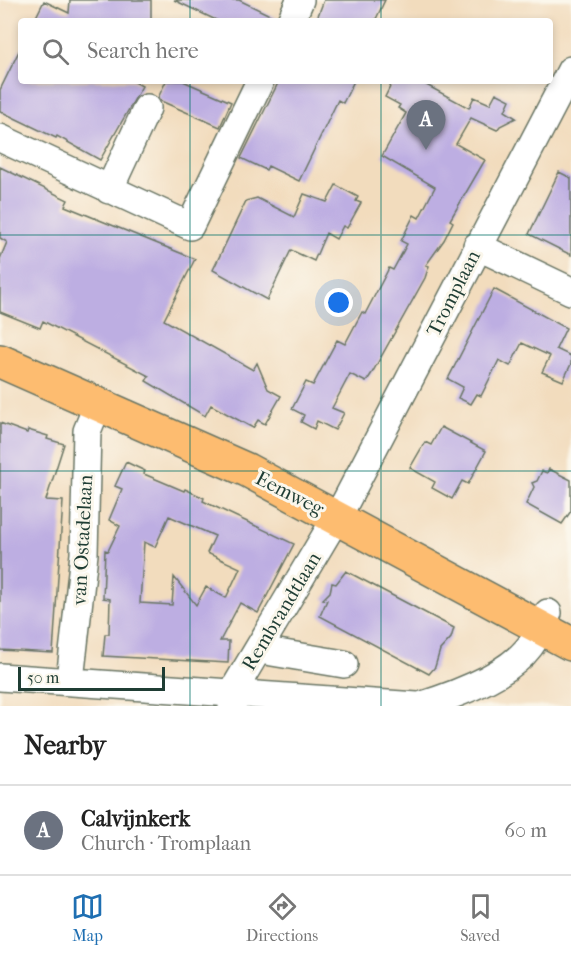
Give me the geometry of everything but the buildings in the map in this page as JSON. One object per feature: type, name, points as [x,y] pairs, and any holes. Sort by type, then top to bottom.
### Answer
[{"type":"main road","name":"Eemweg","points":[[0,361],[99,402],[247,470],[544,620],[571,644]]},
{"type":"street","points":[[292,18],[300,0]]},
{"type":"street","name":"Tromplaan","points":[[337,517],[571,70]]},
{"type":"street","points":[[0,138],[109,190],[190,225],[258,84]]},
{"type":"street","points":[[109,190],[147,108]]},
{"type":"street","points":[[477,246],[571,291]]},
{"type":"street","name":"van Ostadelaan","points":[[70,680],[84,554],[87,431],[99,402]]},
{"type":"street","name":"Rembrandtlaan","points":[[232,700],[337,517]]},
{"type":"street","points":[[0,677],[70,680],[232,700],[419,706],[460,693],[510,664],[531,645],[544,620]]},
{"type":"street","points":[[260,650],[344,664]]},
{"type":"place","name":"Calvijnkerk","points":[[426,150]]}]
